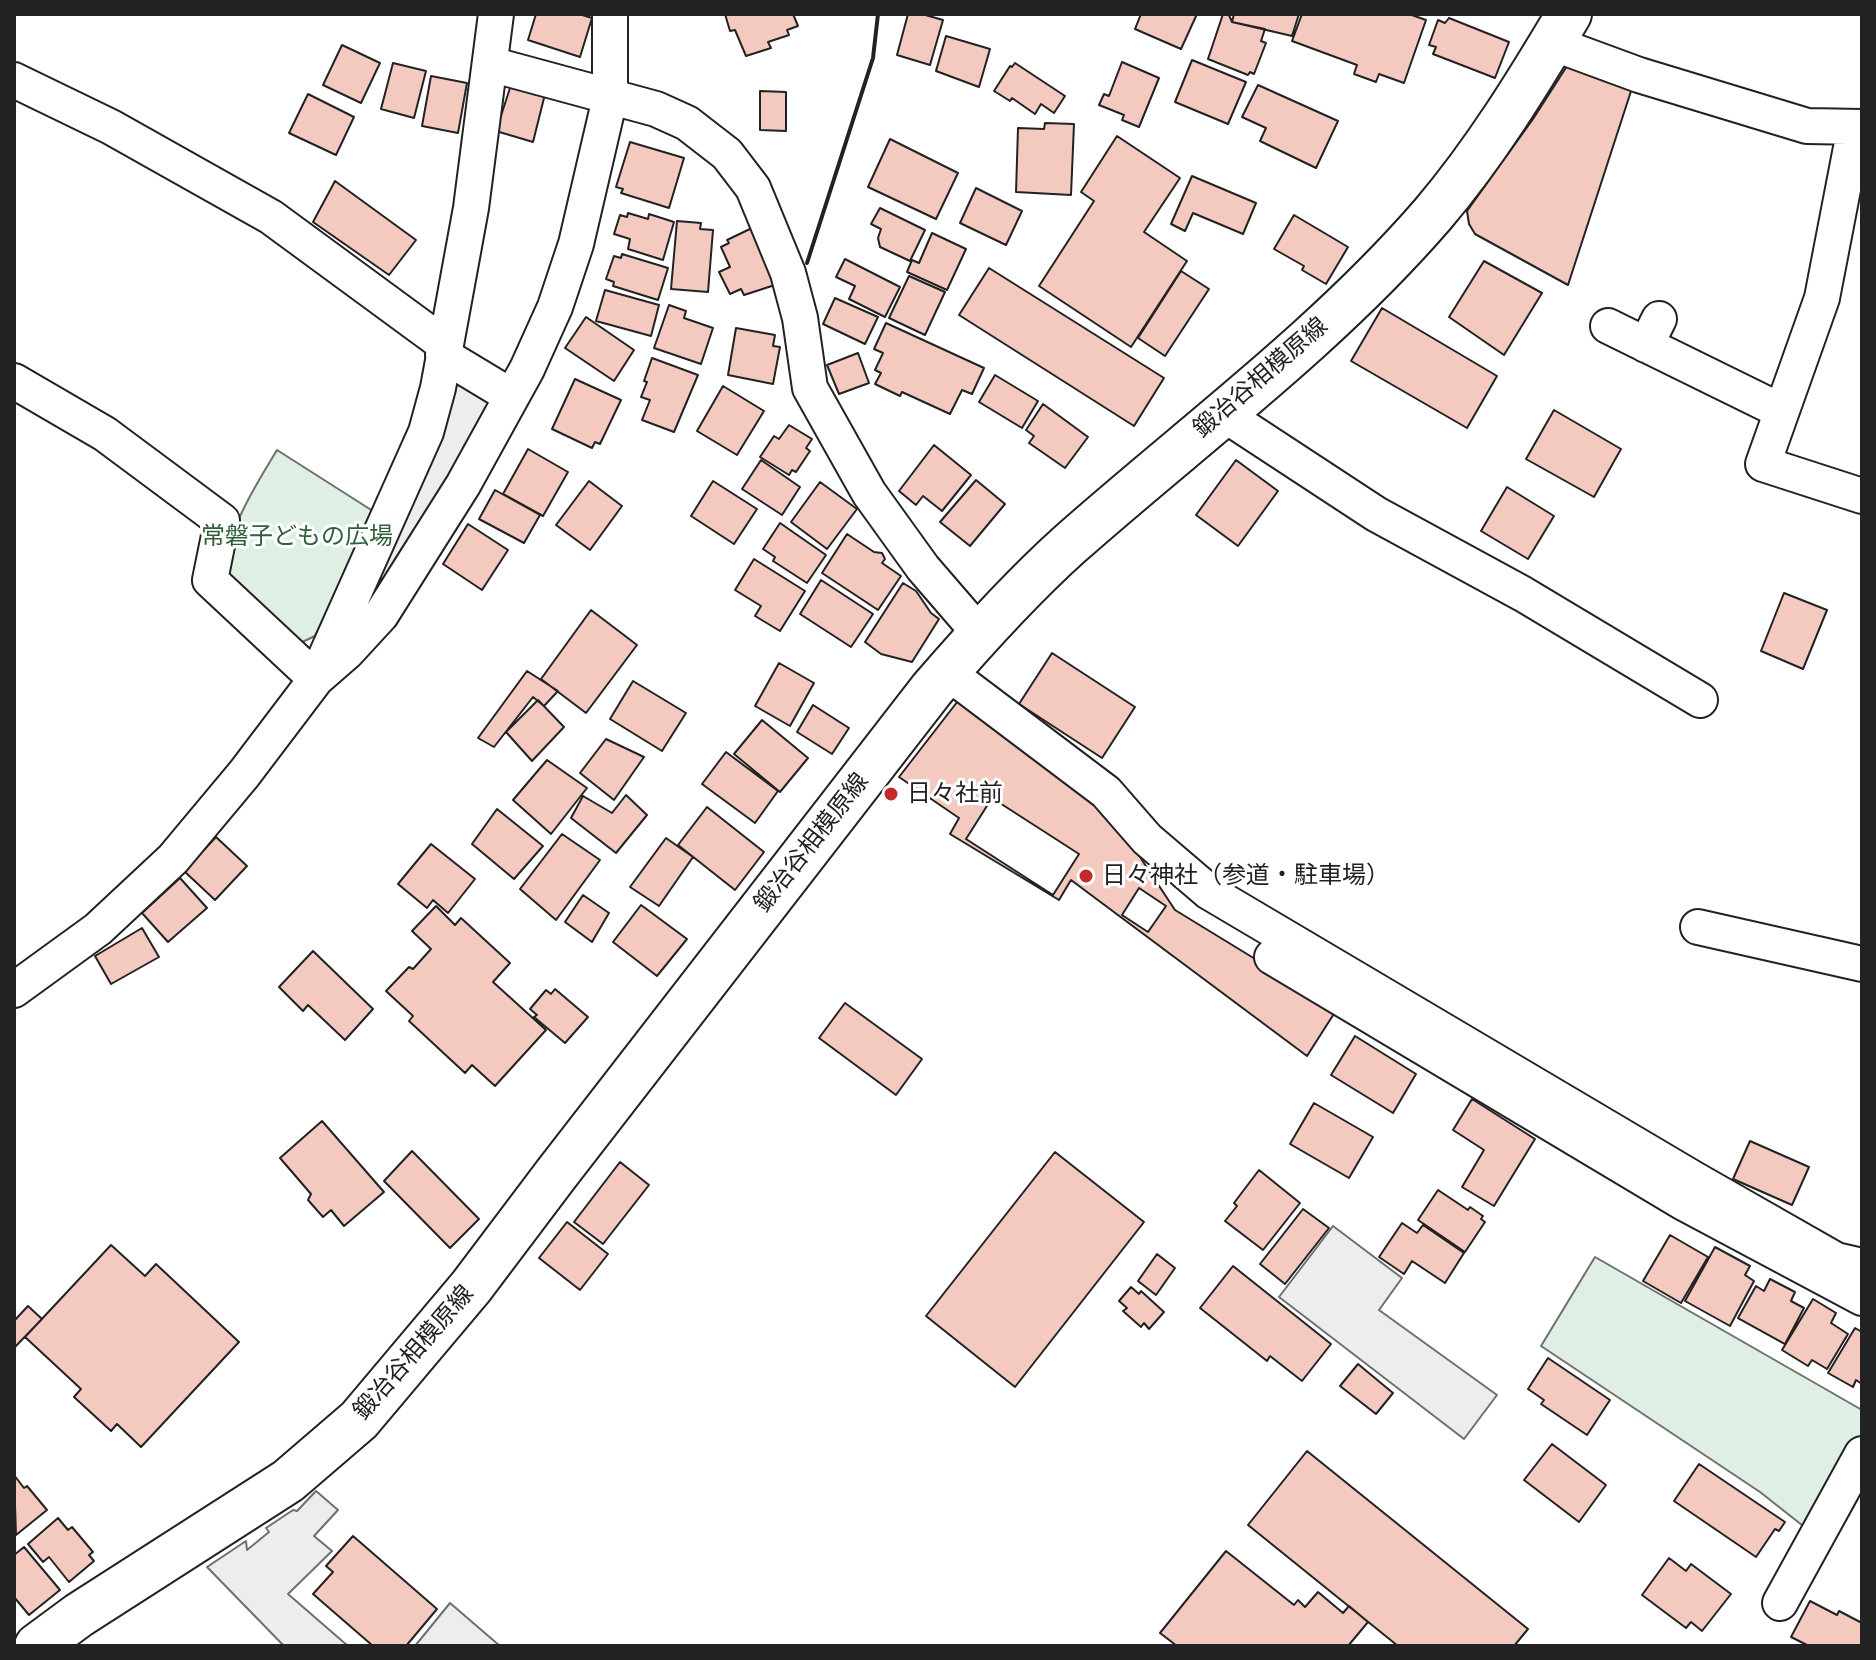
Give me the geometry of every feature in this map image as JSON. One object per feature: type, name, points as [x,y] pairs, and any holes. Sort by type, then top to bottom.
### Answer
[{"type":"main road","name":"鍛冶谷相模原線","points":[[37,1646],[79,1615],[288,1481],[359,1420],[471,1287],[947,672],[980,634],[1068,547],[1311,337],[1383,268],[1433,214],[1475,161],[1560,28]]},
{"type":"street","points":[[316,679],[426,432],[438,388],[471,208],[496,14]]},
{"type":"street","points":[[14,990],[98,929],[173,859],[244,774],[316,679],[347,652],[381,615],[463,485],[527,369],[555,307],[576,244],[610,98],[610,14]]},
{"type":"street","points":[[1560,28],[1639,75],[1807,126],[1859,127],[1822,298],[1763,464],[1862,496]]},
{"type":"street","points":[[490,64],[656,109],[687,123],[727,154],[753,188],[788,273],[800,318],[810,388],[869,493],[923,568],[980,634]]},
{"type":"street","points":[[14,80],[111,127],[271,217],[444,350],[511,396]]},
{"type":"street","points":[[1608,326],[1653,332],[1781,411]]},
{"type":"street","points":[[14,381],[105,434],[222,521],[210,580],[316,679]]},
{"type":"street","points":[[1222,413],[1376,514],[1523,594],[1700,700]]},
{"type":"street","points":[[947,672],[1106,792],[1147,839],[1209,892],[1358,994],[1688,1190],[1836,1260],[1860,1282]]},
{"type":"street","points":[[1698,927],[1862,964]]},
{"type":"street","points":[[1780,1603],[1862,1454]]},
{"type":"green space","name":"常磐子どもの広場","points":[[277,450],[376,513],[315,636],[296,645],[226,580],[235,528]]},
{"type":"green space","points":[[1595,1257],[1862,1410],[1862,1439],[1812,1533],[1760,1492],[1541,1346]]},
{"type":"shaded area","points":[[457,375],[493,398],[374,608],[366,603]]},
{"type":"shaded area","points":[[1333,1226],[1402,1278],[1379,1310],[1497,1395],[1464,1439],[1279,1297]]},
{"type":"shaded area","points":[[316,1491],[338,1510],[314,1536],[332,1551],[288,1594],[348,1646],[284,1646],[207,1567],[246,1541],[247,1550],[269,1532],[266,1528],[293,1510],[297,1511]]},
{"type":"shaded area","points":[[450,1603],[500,1646],[415,1646]]},
{"type":"building","points":[[536,14],[579,14],[592,18],[580,57],[528,40]]},
{"type":"building","points":[[725,14],[793,14],[798,26],[787,30],[789,35],[768,42],[771,48],[746,56],[735,30],[730,31]]},
{"type":"building","points":[[908,14],[943,20],[930,65],[897,55]]},
{"type":"building","points":[[1141,14],[1197,14],[1181,49],[1135,29]]},
{"type":"building","points":[[1223,14],[1229,15],[1232,22],[1265,29],[1261,41],[1266,43],[1254,74],[1250,72],[1248,75],[1208,59]]},
{"type":"building","points":[[1234,14],[1299,14],[1292,36],[1232,22]]},
{"type":"building","points":[[1302,14],[1409,14],[1426,20],[1404,83],[1379,74],[1376,82],[1354,74],[1357,65],[1292,41]]},
{"type":"building","points":[[1449,18],[1509,42],[1495,78],[1433,54],[1436,47],[1429,45],[1438,20],[1445,23]]},
{"type":"building","points":[[946,36],[990,49],[979,87],[936,71]]},
{"type":"building","points":[[342,45],[380,63],[361,103],[323,85]]},
{"type":"building","points":[[1192,60],[1246,82],[1228,124],[1175,102]]},
{"type":"building","points":[[1122,62],[1159,78],[1139,127],[1122,120],[1124,115],[1099,105],[1104,94],[1109,96]]},
{"type":"building","points":[[393,63],[426,71],[414,118],[381,109]]},
{"type":"building","points":[[1015,63],[1065,96],[1054,113],[1041,104],[1035,114],[1012,98],[1010,101],[994,91]]},
{"type":"building","points":[[1567,66],[1633,85],[1568,285],[1475,234],[1467,211]]},
{"type":"building","points":[[431,76],[467,83],[458,133],[422,126]]},
{"type":"building","points":[[511,85],[545,94],[533,142],[496,131]]},
{"type":"building","points":[[1258,85],[1338,121],[1316,168],[1260,141],[1266,128],[1242,117]]},
{"type":"building","points":[[760,91],[786,92],[786,131],[760,130]]},
{"type":"building","points":[[308,94],[354,117],[336,155],[289,133]]},
{"type":"building","points":[[1045,123],[1074,124],[1071,195],[1016,192],[1018,128],[1044,129]]},
{"type":"building","points":[[1117,136],[1180,178],[1144,232],[1187,261],[1131,347],[1039,286],[1094,201],[1081,192]]},
{"type":"building","points":[[890,139],[958,173],[936,219],[868,187]]},
{"type":"building","points":[[630,142],[684,158],[669,208],[621,193],[623,189],[616,187]]},
{"type":"building","points":[[1192,176],[1256,203],[1243,234],[1193,213],[1185,231],[1171,224]]},
{"type":"building","points":[[335,181],[416,240],[389,275],[313,222]]},
{"type":"building","points":[[976,188],[1022,211],[1006,245],[960,223]]},
{"type":"building","points":[[880,208],[925,230],[910,261],[880,247],[878,238],[881,229],[871,224]]},
{"type":"building","points":[[628,213],[648,219],[649,214],[674,222],[663,260],[628,249],[630,239],[614,234],[620,215],[627,217]]},
{"type":"building","points":[[1294,215],[1348,247],[1326,284],[1302,270],[1304,266],[1274,249]]},
{"type":"building","points":[[677,221],[701,223],[700,229],[713,230],[708,292],[671,289]]},
{"type":"building","points":[[752,228],[778,284],[744,295],[741,289],[730,294],[719,272],[730,267],[721,247],[729,243],[727,240]]},
{"type":"building","points":[[932,233],[966,249],[947,290],[907,272],[912,260],[919,263]]},
{"type":"building","points":[[622,254],[668,268],[658,300],[613,286],[614,282],[606,279],[614,256],[621,258]]},
{"type":"building","points":[[845,259],[900,287],[885,317],[849,299],[855,286],[836,277]]},
{"type":"building","points":[[1484,261],[1542,293],[1504,355],[1449,317]]},
{"type":"building","points":[[989,268],[1164,378],[1134,426],[959,315]]},
{"type":"building","points":[[1181,271],[1209,289],[1165,356],[1138,338]]},
{"type":"building","points":[[909,276],[945,292],[925,335],[889,318]]},
{"type":"building","points":[[605,290],[659,305],[651,336],[596,321]]},
{"type":"building","points":[[835,298],[878,317],[865,344],[823,324]]},
{"type":"building","points":[[669,305],[686,311],[684,318],[713,328],[701,364],[654,348]]},
{"type":"building","points":[[1382,308],[1497,376],[1467,428],[1351,361]]},
{"type":"building","points":[[586,317],[634,350],[614,381],[565,348]]},
{"type":"building","points":[[886,323],[984,368],[972,394],[962,390],[950,414],[902,392],[900,396],[875,384],[881,373],[875,370],[883,353],[874,349]]},
{"type":"building","points":[[736,328],[775,335],[773,346],[780,347],[773,384],[728,375]]},
{"type":"building","points":[[858,353],[869,383],[839,394],[827,365]]},
{"type":"building","points":[[652,358],[698,375],[674,432],[642,420],[650,400],[641,397]]},
{"type":"building","points":[[995,375],[1038,401],[1022,428],[979,402]]},
{"type":"building","points":[[575,379],[621,400],[600,444],[595,442],[592,448],[552,429]]},
{"type":"building","points":[[723,386],[764,411],[737,455],[697,431]]},
{"type":"building","points":[[1043,404],[1088,437],[1065,468],[1029,443],[1034,436],[1026,430]]},
{"type":"building","points":[[1554,410],[1621,449],[1594,497],[1526,459]]},
{"type":"building","points":[[789,425],[812,439],[806,448],[810,451],[796,472],[792,470],[789,475],[760,457],[774,436],[779,439]]},
{"type":"building","points":[[934,445],[971,475],[942,511],[923,496],[916,505],[899,491]]},
{"type":"building","points":[[528,449],[568,472],[543,516],[503,494]]},
{"type":"building","points":[[761,460],[800,487],[782,515],[742,489]]},
{"type":"building","points":[[1236,460],[1278,491],[1238,546],[1196,515]]},
{"type":"building","points":[[976,480],[1005,504],[970,546],[940,522]]},
{"type":"building","points":[[589,481],[622,506],[590,550],[556,525]]},
{"type":"building","points":[[713,481],[757,509],[734,544],[691,516]]},
{"type":"building","points":[[820,482],[857,509],[827,549],[791,522]]},
{"type":"building","points":[[1507,487],[1554,516],[1528,559],[1481,531]]},
{"type":"building","points":[[495,490],[540,515],[524,543],[479,519]]},
{"type":"building","points":[[780,523],[826,555],[807,583],[773,561],[775,557],[763,549]]},
{"type":"building","points":[[468,524],[508,550],[482,590],[443,564]]},
{"type":"building","points":[[847,534],[874,552],[882,553],[885,559],[882,563],[901,576],[878,610],[822,573]]},
{"type":"building","points":[[754,559],[805,591],[780,631],[755,616],[761,606],[735,590]]},
{"type":"building","points":[[821,580],[873,614],[851,647],[800,614]]},
{"type":"building","points":[[903,583],[916,591],[939,619],[912,662],[881,654],[865,642]]},
{"type":"building","points":[[1784,593],[1827,610],[1803,669],[1761,651]]},
{"type":"building","points":[[591,610],[637,645],[586,713],[541,679]]},
{"type":"building","points":[[1052,653],[1135,707],[1102,758],[1019,704]]},
{"type":"building","points":[[779,663],[814,683],[790,726],[755,706]]},
{"type":"building","points":[[527,671],[558,691],[544,706],[533,697],[494,747],[478,738]]},
{"type":"building","points":[[633,681],[686,713],[662,751],[610,719]]},
{"type":"building","name":"日々神社（参道・駐車場）","points":[[961,697],[1103,801],[1175,910],[1337,1009],[1307,1056],[1071,880],[1059,900],[950,834],[959,818],[899,777]]},
{"type":"building","points":[[538,700],[564,727],[532,761],[506,732]]},
{"type":"building","points":[[813,705],[849,728],[832,754],[797,732]]},
{"type":"building","points":[[762,720],[808,758],[780,792],[734,754]]},
{"type":"building","points":[[606,739],[644,757],[614,800],[580,773]]},
{"type":"building","points":[[726,752],[778,791],[755,823],[702,784]]},
{"type":"building","points":[[547,760],[587,788],[551,834],[513,800]]},
{"type":"building","points":[[626,795],[647,815],[616,853],[571,818],[583,796],[612,813]]},
{"type":"building","points":[[992,798],[1079,854],[1053,895],[966,839]]},
{"type":"building","points":[[707,807],[764,852],[735,890],[678,845]]},
{"type":"building","points":[[497,809],[543,846],[514,879],[472,844]]},
{"type":"building","points":[[562,834],[600,860],[556,920],[520,889]]},
{"type":"building","points":[[216,837],[247,866],[215,900],[184,871]]},
{"type":"building","points":[[666,838],[693,857],[659,906],[630,887]]},
{"type":"building","points":[[431,844],[475,879],[448,913],[433,900],[427,908],[398,884]]},
{"type":"building","points":[[180,878],[207,908],[168,942],[142,913]]},
{"type":"building","points":[[1139,888],[1166,906],[1148,932],[1122,915]]},
{"type":"building","points":[[583,895],[609,913],[592,942],[565,922]]},
{"type":"building","points":[[641,905],[687,939],[657,976],[613,942]]},
{"type":"building","points":[[436,906],[455,925],[461,918],[510,963],[493,982],[546,1030],[495,1086],[472,1065],[465,1073],[409,1021],[413,1016],[386,991],[431,949],[412,931]]},
{"type":"building","points":[[142,928],[159,957],[111,984],[95,956]]},
{"type":"building","points":[[313,951],[373,1009],[345,1040],[308,1005],[303,1011],[279,987]]},
{"type":"building","points":[[555,989],[588,1017],[565,1043],[534,1017],[537,1015],[530,1009],[546,990],[551,994]]},
{"type":"building","points":[[845,1003],[922,1059],[896,1095],[819,1038]]},
{"type":"building","points":[[1355,1036],[1416,1074],[1393,1113],[1331,1075]]},
{"type":"building","points":[[1472,1099],[1535,1139],[1494,1206],[1462,1187],[1484,1150],[1453,1130]]},
{"type":"building","points":[[1314,1103],[1373,1137],[1349,1178],[1290,1144]]},
{"type":"building","points":[[322,1121],[384,1192],[344,1226],[331,1210],[323,1217],[308,1200],[311,1194],[280,1158]]},
{"type":"building","points":[[1750,1141],[1809,1167],[1792,1205],[1733,1179]]},
{"type":"building","points":[[412,1151],[479,1219],[450,1248],[384,1181]]},
{"type":"building","points":[[1055,1152],[1144,1222],[1015,1387],[926,1316]]},
{"type":"building","points":[[620,1162],[649,1185],[603,1244],[574,1222]]},
{"type":"building","points":[[1259,1170],[1300,1203],[1263,1250],[1225,1221],[1237,1206],[1234,1203]]},
{"type":"building","points":[[1438,1190],[1483,1216],[1481,1219],[1485,1222],[1465,1252],[1418,1220]]},
{"type":"building","points":[[1303,1209],[1329,1228],[1285,1284],[1260,1264]]},
{"type":"building","points":[[567,1222],[608,1254],[580,1290],[539,1258]]},
{"type":"building","points":[[1402,1223],[1417,1233],[1423,1225],[1464,1253],[1445,1283],[1412,1261],[1404,1274],[1379,1257]]},
{"type":"building","points":[[1670,1235],[1708,1257],[1681,1303],[1643,1281]]},
{"type":"building","points":[[111,1245],[145,1276],[156,1264],[239,1342],[141,1447],[117,1424],[111,1431],[74,1397],[81,1389],[25,1337]]},
{"type":"building","points":[[1715,1247],[1750,1266],[1745,1275],[1754,1281],[1730,1326],[1685,1301]]},
{"type":"building","points":[[1157,1254],[1175,1268],[1156,1295],[1138,1281]]},
{"type":"building","points":[[1233,1266],[1331,1344],[1302,1381],[1270,1356],[1267,1361],[1200,1308]]},
{"type":"building","points":[[1770,1279],[1795,1292],[1791,1301],[1804,1308],[1785,1344],[1738,1318],[1756,1286],[1764,1291]]},
{"type":"building","points":[[1131,1287],[1139,1294],[1141,1291],[1164,1312],[1149,1329],[1144,1323],[1141,1327],[1123,1311],[1127,1308],[1119,1301]]},
{"type":"building","points":[[1813,1299],[1836,1313],[1831,1323],[1848,1334],[1827,1369],[1812,1360],[1808,1366],[1782,1350]]},
{"type":"building","points":[[28,1306],[42,1319],[14,1348],[14,1321]]},
{"type":"building","points":[[1855,1328],[1862,1332],[1862,1384],[1856,1380],[1853,1387],[1828,1373]]},
{"type":"building","points":[[1548,1358],[1610,1400],[1587,1435],[1541,1404],[1544,1400],[1528,1389]]},
{"type":"building","points":[[1358,1364],[1393,1393],[1376,1414],[1340,1386]]},
{"type":"building","points":[[1552,1444],[1606,1485],[1579,1522],[1524,1480]]},
{"type":"building","points":[[1307,1451],[1528,1629],[1514,1646],[1398,1646],[1248,1525]]},
{"type":"building","points":[[1699,1464],[1785,1522],[1779,1531],[1775,1529],[1756,1557],[1674,1501]]},
{"type":"building","points":[[14,1475],[47,1510],[16,1535]]},
{"type":"building","points":[[58,1518],[68,1530],[72,1527],[93,1552],[89,1555],[94,1561],[69,1582],[49,1557],[43,1562],[28,1544]]},
{"type":"building","points":[[353,1536],[437,1609],[406,1646],[373,1646],[313,1594],[333,1572],[326,1566]]},
{"type":"building","points":[[24,1547],[60,1590],[29,1615],[14,1597],[14,1555]]},
{"type":"building","points":[[1226,1551],[1294,1605],[1298,1600],[1305,1607],[1318,1592],[1343,1613],[1349,1606],[1368,1622],[1348,1646],[1177,1646],[1160,1633]]},
{"type":"building","points":[[1669,1558],[1686,1571],[1691,1564],[1731,1594],[1702,1631],[1691,1622],[1686,1628],[1642,1595]]},
{"type":"building","points":[[1810,1601],[1862,1623],[1862,1646],[1809,1646],[1791,1637]]},
{"type":"wall","points":[[807,263],[873,58],[878,14]]},
{"type":"place","name":"日々社前","points":[[891,794]]},
{"type":"place","name":"日々神社（参道・駐車場）","points":[[1086,876]]}]
